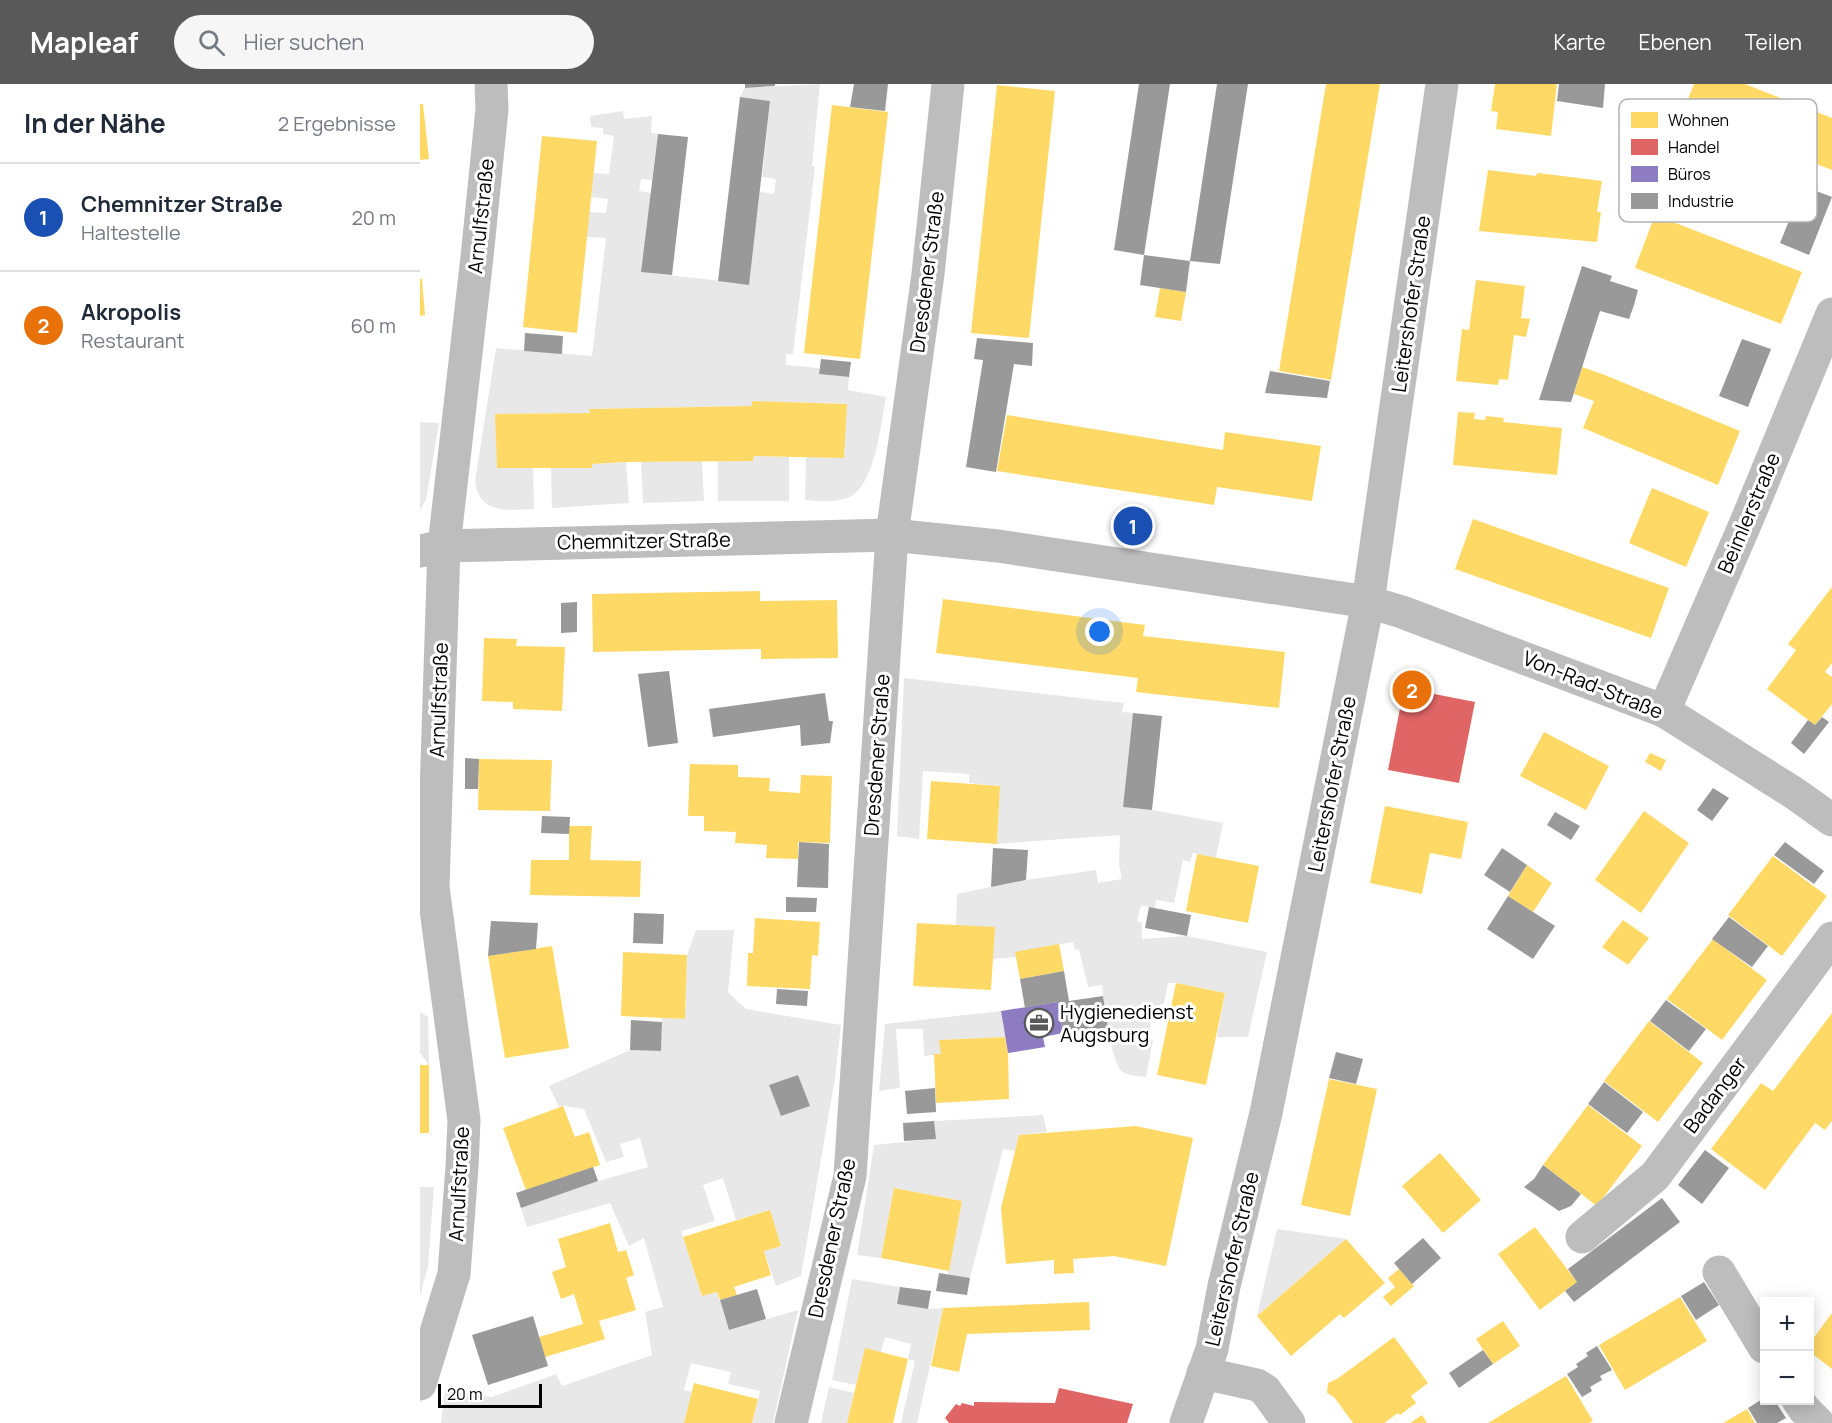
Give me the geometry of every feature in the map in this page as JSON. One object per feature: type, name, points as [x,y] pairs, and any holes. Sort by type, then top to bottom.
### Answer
[{"type":"street","name":"Arnulfstraße","points":[[420,1384],[454,1274],[464,1120],[433,887],[432,548],[477,257],[492,109],[491,84]]},
{"type":"street","name":"Dresdener Straße","points":[[791,1423],[850,1176],[892,535],[928,274],[948,84]]},
{"type":"street","name":"Leitershofer Straße","points":[[1289,1423],[1265,1390],[1257,1385],[1203,1373],[1212,1348],[1224,1286],[1266,1113],[1368,602],[1442,84]]},
{"type":"street","name":"Beimlerstraße","points":[[1664,711],[1747,520],[1832,314]]},
{"type":"street","name":"Chemnitzer Straße","points":[[432,548],[892,535],[998,546],[1368,602]]},
{"type":"street","name":"Von-Rad-Straße","points":[[1368,602],[1402,612],[1664,711],[1794,793],[1832,820]]},
{"type":"street","name":"Badanger","points":[[1582,1238],[1655,1176],[1832,938]]},
{"type":"street","points":[[1719,1272],[1760,1340]]},
{"type":"street","points":[[1186,1423],[1203,1373]]},
{"type":"street","points":[[1801,1405],[1818,1423]]},
{"type":"shaded area","points":[[820,84],[812,166],[815,167],[793,354],[786,354],[786,365],[819,368],[819,374],[849,377],[848,390],[886,397],[875,454],[864,482],[857,492],[837,501],[805,500],[806,457],[844,458],[846,404],[752,401],[752,406],[590,409],[590,413],[496,414],[498,468],[533,468],[534,509],[505,510],[482,500],[475,481],[496,348],[592,356],[606,238],[587,237],[589,212],[606,213],[608,199],[591,197],[593,173],[609,174],[614,136],[603,134],[603,128],[591,127],[590,116],[623,111],[624,119],[652,116],[651,133],[658,134],[652,180],[641,179],[639,191],[651,193],[641,272],[748,284],[760,192],[774,194],[776,179],[762,177],[770,101],[740,97],[745,88]]},
{"type":"shaded area","points":[[420,422],[439,423],[426,500],[420,510]]},
{"type":"shaded area","points":[[754,456],[789,457],[789,501],[718,501],[718,461],[753,461]]},
{"type":"shaded area","points":[[702,461],[704,501],[643,503],[641,462]]},
{"type":"shaded area","points":[[626,462],[629,503],[552,508],[551,468],[591,468],[592,464]]},
{"type":"shaded area","points":[[904,678],[1124,703],[1122,712],[1133,713],[1123,807],[1223,823],[1216,858],[1193,853],[1190,862],[1183,860],[1174,903],[1156,900],[1155,908],[1141,906],[1137,921],[1142,923],[1142,939],[1187,936],[1267,952],[1248,1037],[1217,1037],[1225,993],[1168,983],[1164,1003],[1153,1009],[1148,1038],[1153,1040],[1146,1077],[1125,1073],[1118,1066],[1111,1045],[1102,985],[1088,987],[1079,949],[1075,950],[1073,942],[1016,952],[1016,957],[993,959],[956,925],[957,894],[1026,880],[1096,870],[1098,883],[1122,879],[1119,864],[1120,835],[997,844],[1000,786],[969,783],[969,774],[923,771],[919,839],[897,836]]},
{"type":"shaded area","points":[[696,930],[734,930],[728,992],[746,1009],[841,1025],[835,1078],[801,1276],[776,1286],[764,1251],[781,1246],[769,1210],[736,1220],[723,1178],[703,1185],[715,1221],[681,1231],[702,1296],[717,1292],[729,1330],[798,1310],[773,1423],[752,1423],[760,1391],[728,1384],[731,1372],[691,1363],[684,1390],[692,1392],[684,1423],[441,1423],[445,1391],[492,1397],[556,1374],[562,1386],[652,1355],[645,1312],[663,1307],[644,1238],[629,1246],[610,1203],[527,1227],[521,1208],[598,1181],[648,1167],[640,1138],[620,1144],[624,1157],[606,1162],[584,1109],[559,1107],[549,1086],[630,1050],[661,1051],[662,1018],[685,1019],[687,955]]},
{"type":"shaded area","points":[[1001,1011],[1005,1037],[940,1040],[941,1054],[924,1056],[923,1029],[896,1029],[900,1088],[879,1091],[885,1024]]},
{"type":"shaded area","points":[[420,1012],[428,1017],[429,1065],[420,1053]]},
{"type":"shaded area","points":[[1043,1115],[1047,1132],[1019,1135],[1015,1151],[1003,1149],[970,1278],[948,1275],[962,1201],[894,1188],[881,1258],[857,1255],[874,1145],[935,1139],[934,1121]]},
{"type":"shaded area","points":[[420,1187],[434,1187],[428,1266],[420,1296]]},
{"type":"shaded area","points":[[1277,1229],[1346,1239],[1257,1316]]},
{"type":"shaded area","points":[[852,1279],[900,1287],[897,1304],[928,1309],[943,1308],[917,1423],[901,1423],[915,1361],[908,1359],[911,1344],[885,1337],[881,1352],[865,1349],[856,1385],[832,1380]]},
{"type":"shaded area","points":[[829,1387],[854,1393],[847,1423],[821,1423]]},
{"type":"building: Wohnen","points":[[1326,84],[1380,84],[1331,380],[1279,371]]},
{"type":"building: Wohnen","points":[[1495,84],[1557,84],[1551,136],[1496,129],[1498,112],[1491,111]]},
{"type":"building: Wohnen","points":[[1694,84],[1745,84],[1783,99],[1688,99]]},
{"type":"building: Wohnen","points":[[997,85],[1055,91],[1029,338],[971,333]]},
{"type":"building: Wohnen","points":[[420,104],[423,104],[429,159],[420,160]]},
{"type":"building: Wohnen","points":[[832,105],[888,112],[860,359],[804,353]]},
{"type":"building: Wohnen","points":[[1817,112],[1832,118],[1832,170],[1817,164]]},
{"type":"building: Wohnen","points":[[542,136],[597,141],[577,333],[523,327]]},
{"type":"building: Wohnen","points":[[1488,170],[1535,176],[1538,173],[1602,181],[1597,212],[1601,212],[1597,242],[1479,231]]},
{"type":"building: Wohnen","points":[[1652,222],[1673,222],[1802,272],[1781,324],[1635,268]]},
{"type":"building: Wohnen","points":[[420,279],[422,279],[425,315],[420,316]]},
{"type":"building: Wohnen","points":[[1476,280],[1525,286],[1521,318],[1530,319],[1526,337],[1514,335],[1508,380],[1499,379],[1498,385],[1456,381],[1462,329],[1469,330]]},
{"type":"building: Wohnen","points":[[1160,288],[1186,292],[1181,321],[1155,317]]},
{"type":"building: Wohnen","points":[[1582,367],[1740,431],[1718,485],[1583,428],[1594,401],[1574,394]]},
{"type":"building: Wohnen","points":[[752,401],[847,404],[844,458],[754,456],[753,461],[626,462],[592,464],[592,468],[497,468],[495,414],[590,413],[589,409],[752,406]]},
{"type":"building: Wohnen","points":[[1458,412],[1475,413],[1474,419],[1485,420],[1486,416],[1504,418],[1503,422],[1562,428],[1557,475],[1453,465]]},
{"type":"building: Wohnen","points":[[1007,415],[1223,450],[1225,432],[1321,446],[1312,501],[1217,487],[1214,505],[997,471]]},
{"type":"building: Wohnen","points":[[1652,488],[1709,512],[1686,567],[1629,543]]},
{"type":"building: Wohnen","points":[[1119,519],[1145,523],[1144,531],[1118,527]]},
{"type":"building: Wohnen","points":[[1473,519],[1669,588],[1651,638],[1455,569]]},
{"type":"building: Wohnen","points":[[1832,587],[1832,663],[1825,672],[1832,677],[1832,704],[1815,725],[1767,689],[1796,650],[1788,644]]},
{"type":"building: Wohnen","points":[[760,591],[760,601],[837,600],[838,658],[761,659],[761,649],[593,652],[592,594]]},
{"type":"building: Wohnen","points":[[943,599],[1145,625],[1143,636],[1285,652],[1279,708],[1136,692],[1138,678],[936,653]]},
{"type":"building: Wohnen","points":[[484,638],[517,639],[516,646],[565,647],[562,711],[513,709],[513,702],[482,701]]},
{"type":"building: Wohnen","points":[[1544,732],[1609,766],[1586,810],[1520,776]]},
{"type":"building: Wohnen","points":[[1650,753],[1666,760],[1661,771],[1645,762]]},
{"type":"building: Wohnen","points":[[479,759],[552,760],[550,811],[478,810]]},
{"type":"building: Wohnen","points":[[690,764],[738,765],[738,777],[770,778],[769,791],[800,793],[801,775],[832,776],[830,843],[798,842],[798,859],[766,858],[767,845],[735,843],[736,832],[704,831],[704,816],[688,816]]},
{"type":"building: Wohnen","points":[[931,781],[1000,786],[997,844],[927,839]]},
{"type":"building: Wohnen","points":[[1385,806],[1468,822],[1461,859],[1430,853],[1422,894],[1370,883]]},
{"type":"building: Wohnen","points":[[1644,811],[1689,843],[1641,913],[1595,880]]},
{"type":"building: Wohnen","points":[[569,826],[592,826],[590,860],[641,861],[640,897],[530,895],[531,860],[569,860]]},
{"type":"building: Wohnen","points":[[1197,854],[1259,866],[1248,923],[1186,911]]},
{"type":"building: Wohnen","points":[[1773,856],[1827,896],[1782,956],[1728,915]]},
{"type":"building: Wohnen","points":[[1527,865],[1552,883],[1533,912],[1508,896]]},
{"type":"building: Wohnen","points":[[755,918],[820,922],[818,956],[812,955],[810,989],[747,986],[748,953],[753,953]]},
{"type":"building: Wohnen","points":[[1623,920],[1649,938],[1628,965],[1602,947]]},
{"type":"building: Wohnen","points":[[917,923],[995,927],[991,990],[913,986]]},
{"type":"building: Wohnen","points":[[1713,939],[1767,980],[1722,1040],[1667,999]]},
{"type":"building: Wohnen","points":[[1059,944],[1064,971],[1020,979],[1015,952]]},
{"type":"building: Wohnen","points":[[552,946],[569,1048],[505,1058],[488,956]]},
{"type":"building: Wohnen","points":[[623,952],[687,955],[685,1019],[621,1016]]},
{"type":"building: Wohnen","points":[[1176,983],[1225,993],[1206,1085],[1157,1075]]},
{"type":"building: Wohnen","points":[[1832,1013],[1832,1121],[1825,1130],[1815,1123],[1765,1190],[1711,1149],[1761,1083],[1773,1091]]},
{"type":"building: Wohnen","points":[[1649,1021],[1703,1063],[1658,1122],[1604,1081]]},
{"type":"building: Wohnen","points":[[1005,1037],[1008,1053],[1009,1099],[936,1103],[934,1054],[941,1054],[939,1040]]},
{"type":"building: Wohnen","points":[[420,1065],[429,1065],[429,1133],[420,1133]]},
{"type":"building: Wohnen","points":[[1329,1079],[1377,1089],[1350,1216],[1301,1205]]},
{"type":"building: Wohnen","points":[[1588,1105],[1642,1146],[1597,1206],[1543,1165]]},
{"type":"building: Wohnen","points":[[563,1106],[575,1137],[589,1132],[600,1165],[526,1190],[503,1128]]},
{"type":"building: Wohnen","points":[[1136,1126],[1193,1138],[1166,1266],[1114,1256],[1073,1259],[1074,1273],[1054,1274],[1054,1260],[1006,1264],[1001,1208],[1019,1135]]},
{"type":"building: Wohnen","points":[[1440,1153],[1481,1200],[1443,1233],[1402,1186]]},
{"type":"building: Wohnen","points":[[894,1188],[962,1201],[949,1271],[881,1258]]},
{"type":"building: Wohnen","points":[[770,1210],[781,1246],[764,1251],[771,1275],[734,1287],[737,1295],[720,1300],[717,1292],[702,1296],[683,1237]]},
{"type":"building: Wohnen","points":[[610,1223],[618,1252],[626,1250],[634,1275],[626,1278],[636,1310],[599,1321],[605,1339],[545,1357],[539,1337],[583,1324],[574,1294],[561,1299],[552,1272],[566,1267],[558,1239]]},
{"type":"building: Wohnen","points":[[1535,1227],[1577,1282],[1540,1310],[1498,1254]]},
{"type":"building: Wohnen","points":[[1346,1239],[1385,1283],[1344,1318],[1340,1314],[1291,1356],[1257,1316]]},
{"type":"building: Wohnen","points":[[1399,1269],[1414,1286],[1391,1306],[1383,1297],[1395,1287],[1388,1278]]},
{"type":"building: Wohnen","points":[[1680,1297],[1707,1341],[1625,1390],[1599,1345]]},
{"type":"building: Wohnen","points":[[1089,1302],[1090,1330],[967,1334],[959,1372],[931,1366],[943,1308]]},
{"type":"building: Wohnen","points":[[1832,1313],[1832,1369],[1814,1355],[1814,1338]]},
{"type":"building: Wohnen","points":[[1503,1321],[1520,1346],[1493,1364],[1476,1339]]},
{"type":"building: Wohnen","points":[[1394,1337],[1428,1383],[1411,1396],[1416,1403],[1400,1415],[1398,1413],[1384,1423],[1353,1423],[1334,1397],[1327,1393],[1328,1383],[1337,1379]]},
{"type":"building: Wohnen","points":[[865,1348],[908,1359],[893,1423],[847,1423]]},
{"type":"building: Wohnen","points":[[1566,1376],[1593,1421],[1589,1423],[1488,1423]]},
{"type":"building: Wohnen","points":[[694,1383],[758,1399],[752,1423],[684,1423]]},
{"type":"building: Wohnen","points":[[1747,1409],[1755,1423],[1723,1423]]},
{"type":"building: Wohnen","points":[[1422,1415],[1427,1423],[1410,1423]]},
{"type":"building: Handel","points":[[1404,688],[1475,702],[1459,783],[1388,770]]},
{"type":"building: Handel","points":[[1059,1388],[1133,1404],[1127,1423],[949,1423],[945,1418],[956,1404],[960,1406],[962,1403],[974,1406],[974,1402],[1055,1403]]},
{"type":"building: Büros","points":[[1058,1002],[1063,1033],[1043,1037],[1045,1047],[1008,1053],[1001,1011]]},
{"type":"building: Industrie","points":[[745,84],[775,84],[775,86],[745,88]]},
{"type":"building: Industrie","points":[[854,84],[888,84],[885,111],[850,107]]},
{"type":"building: Industrie","points":[[1139,84],[1170,84],[1144,255],[1114,250]]},
{"type":"building: Industrie","points":[[1217,84],[1248,84],[1220,264],[1190,261]]},
{"type":"building: Industrie","points":[[1559,84],[1605,84],[1603,108],[1557,101]]},
{"type":"building: Industrie","points":[[740,97],[770,101],[749,285],[718,281]]},
{"type":"building: Industrie","points":[[658,134],[688,137],[672,275],[641,272]]},
{"type":"building: Industrie","points":[[1817,191],[1832,197],[1809,255],[1780,243],[1788,222],[1817,222]]},
{"type":"building: Industrie","points":[[1144,255],[1190,261],[1186,292],[1140,285]]},
{"type":"building: Industrie","points":[[1582,266],[1612,276],[1610,281],[1638,290],[1634,305],[1629,319],[1600,311],[1571,402],[1539,400]]},
{"type":"building: Industrie","points":[[525,333],[563,336],[562,354],[524,351]]},
{"type":"building: Industrie","points":[[977,338],[1033,343],[1032,366],[1014,364],[996,472],[966,467],[983,360],[974,359]]},
{"type":"building: Industrie","points":[[1742,339],[1771,349],[1748,407],[1719,396]]},
{"type":"building: Industrie","points":[[821,359],[851,362],[849,377],[819,374]]},
{"type":"building: Industrie","points":[[1270,371],[1330,381],[1327,398],[1265,393]]},
{"type":"building: Industrie","points":[[577,602],[577,632],[561,633],[561,603]]},
{"type":"building: Industrie","points":[[669,671],[678,743],[648,747],[638,674]]},
{"type":"building: Industrie","points":[[825,693],[829,721],[833,721],[830,743],[801,746],[800,725],[713,737],[709,709]]},
{"type":"building: Industrie","points":[[1133,713],[1162,716],[1152,810],[1123,807]]},
{"type":"building: Industrie","points":[[1822,717],[1829,722],[1804,754],[1791,743],[1808,720],[1815,725]]},
{"type":"building: Industrie","points":[[465,758],[479,759],[478,789],[465,789]]},
{"type":"building: Industrie","points":[[1713,788],[1729,798],[1712,821],[1697,810]]},
{"type":"building: Industrie","points":[[1555,812],[1580,826],[1571,840],[1547,825]]},
{"type":"building: Industrie","points":[[542,816],[570,817],[569,834],[541,833]]},
{"type":"building: Industrie","points":[[799,842],[829,844],[828,888],[797,887]]},
{"type":"building: Industrie","points":[[1785,842],[1824,871],[1814,884],[1774,855]]},
{"type":"building: Industrie","points":[[993,848],[1028,850],[1026,880],[991,887]]},
{"type":"building: Industrie","points":[[1502,848],[1527,865],[1510,892],[1484,875]]},
{"type":"building: Industrie","points":[[1508,896],[1555,926],[1533,959],[1487,929]]},
{"type":"building: Industrie","points":[[786,897],[817,898],[816,912],[786,912]]},
{"type":"building: Industrie","points":[[1149,907],[1191,915],[1187,936],[1145,928]]},
{"type":"building: Industrie","points":[[634,913],[664,914],[663,944],[633,943]]},
{"type":"building: Industrie","points":[[1729,917],[1768,946],[1752,967],[1712,939]]},
{"type":"building: Industrie","points":[[491,921],[538,923],[536,949],[488,956]]},
{"type":"building: Industrie","points":[[1064,971],[1069,1001],[1103,996],[1108,1028],[1063,1033],[1058,1002],[1025,1008],[1020,979]]},
{"type":"building: Industrie","points":[[777,989],[808,991],[807,1006],[776,1004]]},
{"type":"building: Industrie","points":[[1666,1000],[1706,1029],[1689,1051],[1650,1021]]},
{"type":"building: Industrie","points":[[631,1020],[662,1022],[661,1051],[630,1050]]},
{"type":"building: Industrie","points":[[1336,1052],[1363,1059],[1356,1084],[1329,1078]]},
{"type":"building: Industrie","points":[[798,1075],[810,1106],[781,1116],[769,1085]]},
{"type":"building: Industrie","points":[[1604,1082],[1643,1112],[1627,1133],[1588,1104]]},
{"type":"building: Industrie","points":[[935,1088],[936,1112],[907,1114],[905,1091]]},
{"type":"building: Industrie","points":[[934,1121],[936,1139],[904,1141],[903,1123]]},
{"type":"building: Industrie","points":[[1705,1150],[1729,1168],[1702,1204],[1678,1185]]},
{"type":"building: Industrie","points":[[1543,1165],[1581,1194],[1571,1206],[1559,1211],[1524,1187],[1534,1179]]},
{"type":"building: Industrie","points":[[593,1167],[598,1181],[521,1208],[516,1193]]},
{"type":"building: Industrie","points":[[1662,1198],[1680,1222],[1574,1302],[1565,1291],[1577,1282],[1568,1269]]},
{"type":"building: Industrie","points":[[1423,1238],[1441,1258],[1412,1284],[1394,1263]]},
{"type":"building: Industrie","points":[[939,1273],[970,1278],[967,1295],[936,1291]]},
{"type":"building: Industrie","points":[[1704,1282],[1719,1305],[1696,1320],[1681,1296]]},
{"type":"building: Industrie","points":[[900,1287],[931,1291],[928,1309],[897,1304]]},
{"type":"building: Industrie","points":[[757,1289],[766,1319],[729,1330],[720,1300]]},
{"type":"building: Industrie","points":[[533,1316],[548,1366],[488,1385],[472,1335]]},
{"type":"building: Industrie","points":[[1597,1346],[1612,1370],[1600,1376],[1602,1380],[1590,1387],[1592,1391],[1582,1397],[1567,1374],[1578,1367],[1576,1364],[1588,1356],[1586,1353]]},
{"type":"building: Industrie","points":[[1483,1350],[1493,1364],[1459,1388],[1449,1373]]},
{"type":"building: Industrie","points":[[1760,1400],[1760,1405],[1778,1405],[1786,1418],[1777,1423],[1757,1423],[1748,1408]]},
{"type":"place","name":"Chemnitzer Straße","points":[[1133,526]]},
{"type":"place","name":"Akropolis","points":[[1412,690]]},
{"type":"place","name":"Hygienedienst Augsburg","points":[[1039,1023]]}]
